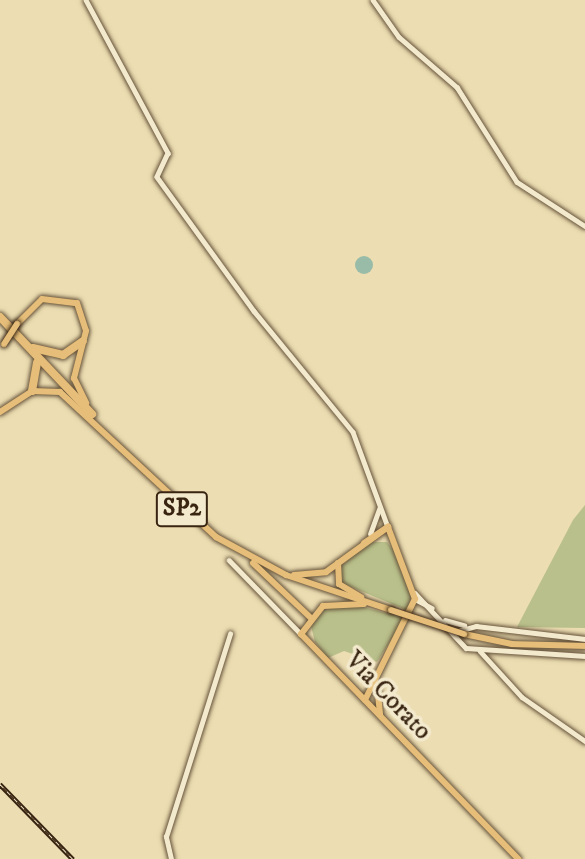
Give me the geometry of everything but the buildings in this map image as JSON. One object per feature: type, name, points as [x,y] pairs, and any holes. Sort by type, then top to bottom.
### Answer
[{"type":"highway","name":"SP2","points":[[0,317],[91,415]]},
{"type":"highway","name":"SP2","points":[[0,324],[91,415]]},
{"type":"highway","points":[[29,346],[63,355],[83,341]]},
{"type":"highway","points":[[32,391],[37,362]]},
{"type":"main road","points":[[2,347],[17,324],[41,299],[68,298],[83,312],[83,341],[74,378],[91,415]]},
{"type":"main road","points":[[0,412],[32,391],[60,392],[91,415]]},
{"type":"main road","name":"SP2","points":[[91,415],[134,461],[235,549],[276,570],[464,634],[512,644],[585,646]]},
{"type":"main road","points":[[276,570],[313,575],[338,563],[388,527],[415,596],[412,610],[378,682],[365,700]]},
{"type":"main road","points":[[373,537],[398,551]]},
{"type":"main road","points":[[235,549],[311,618]]},
{"type":"main road","points":[[338,563],[339,584],[372,604]]},
{"type":"main road","points":[[301,635],[311,618],[338,602],[387,609]]},
{"type":"main road","name":"Via Corato","points":[[301,635],[518,859]]},
{"type":"main road","points":[[378,682],[375,696],[381,717]]},
{"type":"main road","points":[[365,700],[375,696]]},
{"type":"street","points":[[86,0],[168,153],[157,177],[254,311],[353,432],[388,527]]},
{"type":"street","points":[[373,0],[398,37],[457,87],[517,182],[585,226]]},
{"type":"street","points":[[373,537],[379,505]]},
{"type":"street","name":"Via Corato","points":[[229,560],[301,635]]},
{"type":"street","points":[[415,596],[432,608]]},
{"type":"street","points":[[415,596],[442,618],[453,637],[479,650],[522,697],[585,741]]},
{"type":"street","points":[[412,610],[426,605]]},
{"type":"street","points":[[442,618],[464,625],[585,639]]},
{"type":"street","points":[[453,637],[464,625]]},
{"type":"street","points":[[171,859],[166,837],[230,634]]},
{"type":"street","points":[[479,650],[585,656]]},
{"type":"shaded area","points":[[364,256],[370,259],[373,265],[370,271],[364,274],[358,271],[355,265],[358,259]]},
{"type":"shaded area","points":[[585,505],[585,628],[517,627],[573,520]]},
{"type":"shaded area","points":[[370,542],[387,542],[395,552],[412,591],[409,611],[339,582],[341,566]]},
{"type":"shaded area","points":[[352,604],[405,618],[377,662],[344,651],[328,658],[315,642],[311,626],[320,610]]},
{"type":"railway","points":[[0,784],[73,859]]}]
